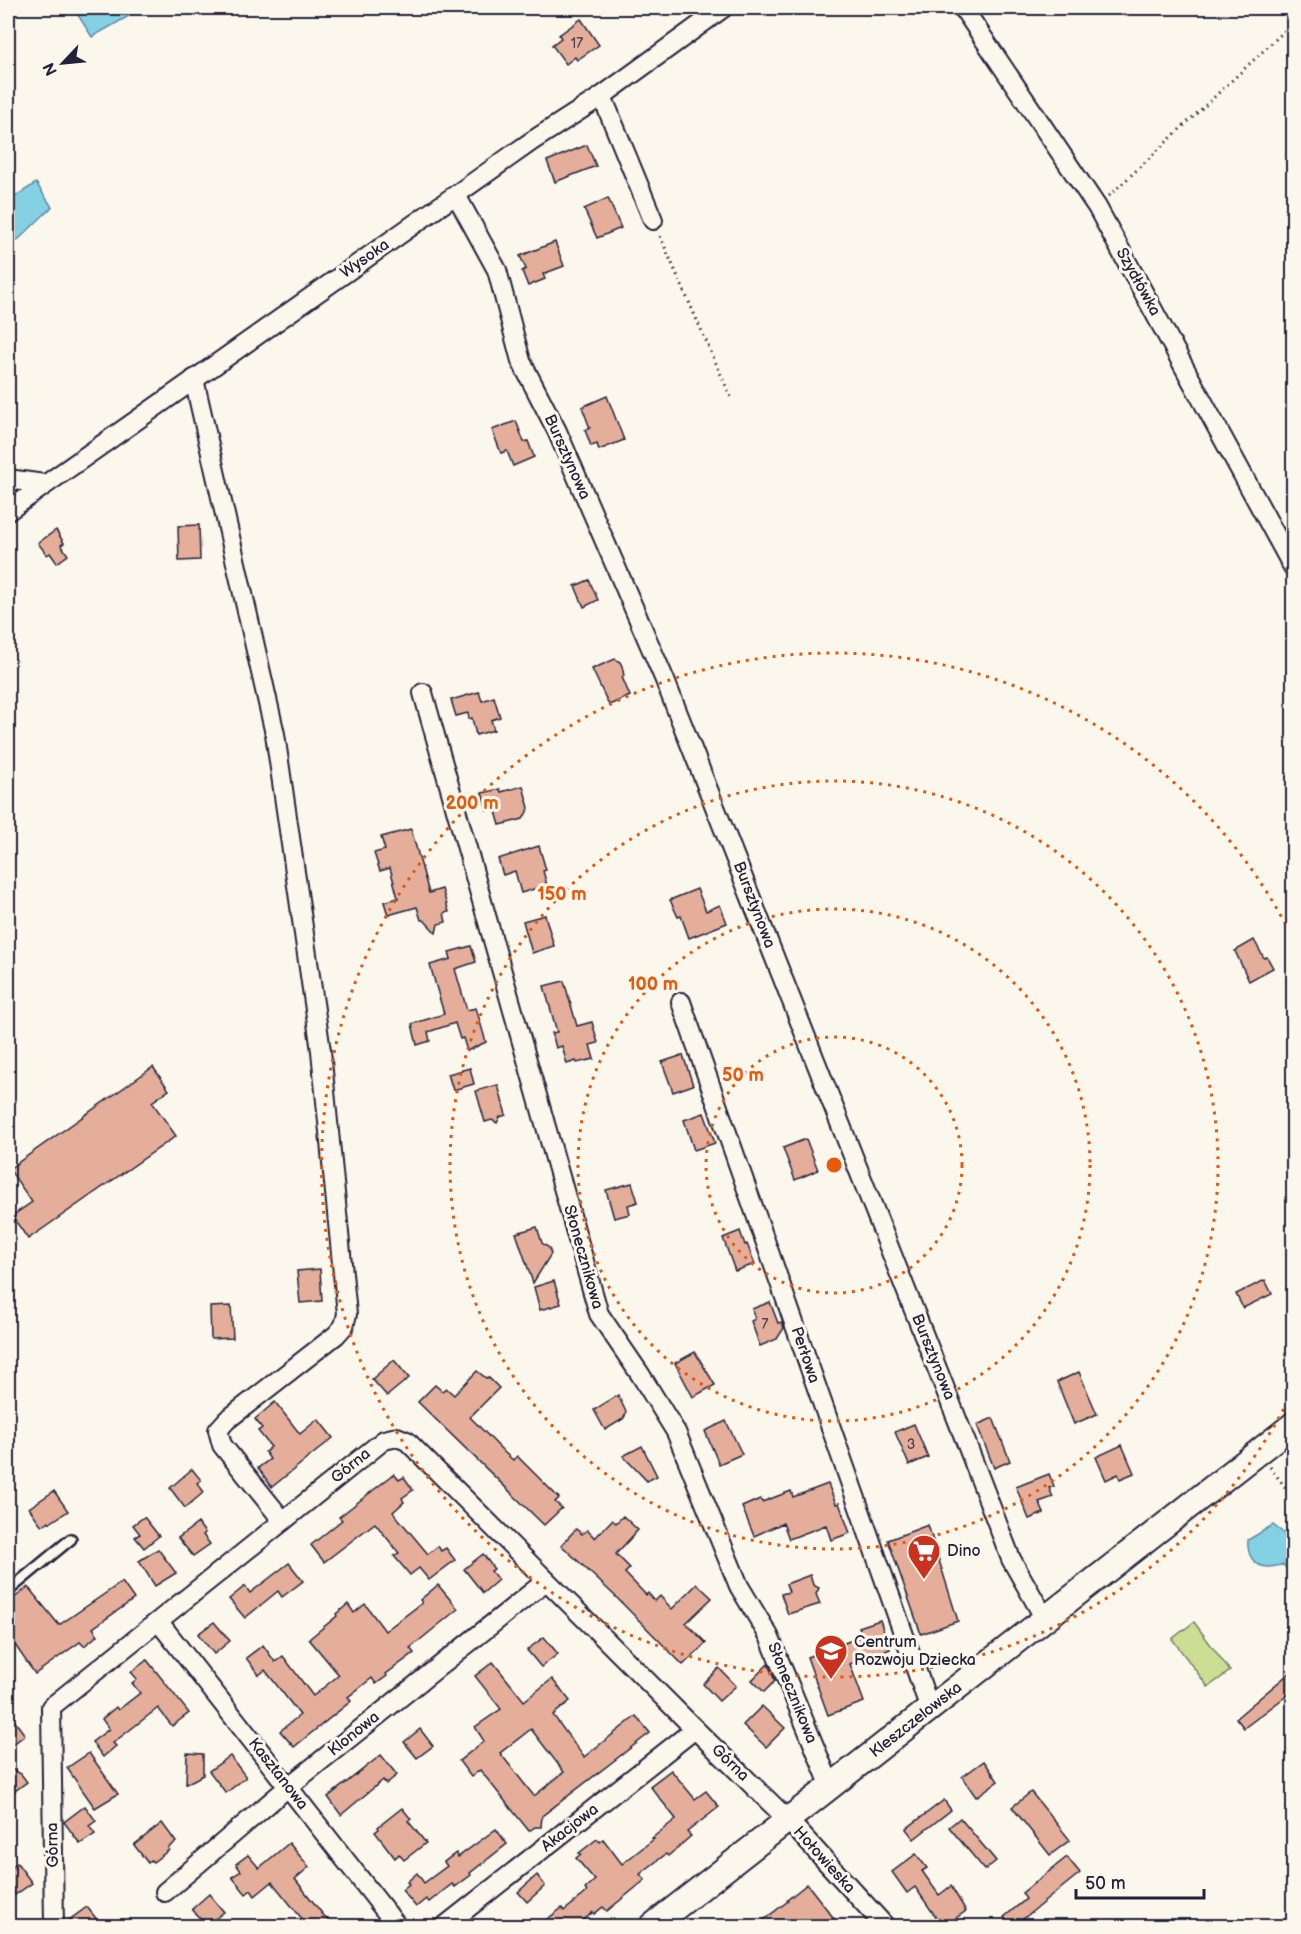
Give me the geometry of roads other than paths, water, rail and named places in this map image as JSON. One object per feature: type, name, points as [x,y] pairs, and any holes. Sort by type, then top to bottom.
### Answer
[{"type":"main road","name":"Kleszczelowska","points":[[652,1926],[1293,1424]]},
{"type":"street","name":"Wysoka","points":[[8,511],[532,141],[602,96],[723,8]]},
{"type":"street","name":"Szydłówka","points":[[963,8],[1097,207],[1293,569]]},
{"type":"street","points":[[602,96],[653,220]]},
{"type":"street","name":"Bursztynowa","points":[[456,195],[497,270],[521,361],[557,431],[664,678],[1011,1559],[1045,1618]]},
{"type":"street","points":[[194,379],[275,734],[321,1051],[347,1314],[344,1326],[336,1335],[227,1420],[218,1430],[222,1445],[283,1521]]},
{"type":"street","points":[[8,478],[44,484]]},
{"type":"street","name":"Słonecznikowa","points":[[423,693],[599,1314],[676,1432],[739,1586],[769,1636],[831,1787]]},
{"type":"street","name":"Perłowa","points":[[681,1002],[930,1709]]},
{"type":"street","name":"Górna","points":[[54,1926],[51,1707],[384,1440],[397,1437],[407,1441],[789,1820]]},
{"type":"street","name":"Klonowa","points":[[165,1892],[288,1787],[546,1581]]},
{"type":"street","name":"Kasztanowa","points":[[159,1622],[397,1926]]},
{"type":"street","name":"Akacjowa","points":[[445,1926],[695,1729]]},
{"type":"street","name":"Hołowieska","points":[[789,1820],[883,1926]]},
{"type":"lane","points":[[8,1591],[71,1539]]},
{"type":"water","points":[[84,8],[143,8],[92,37],[76,12]]},
{"type":"water","points":[[36,183],[52,207],[8,247],[8,201]]},
{"type":"water","points":[[1273,1525],[1293,1540],[1291,1557],[1293,1576],[1287,1572],[1284,1565],[1271,1567],[1259,1565],[1250,1555],[1248,1540]]},
{"type":"place","name":"Dino","points":[[924,1580]]},
{"type":"place","name":"Centrum Rozwoju Dziecka","points":[[831,1680]]}]
